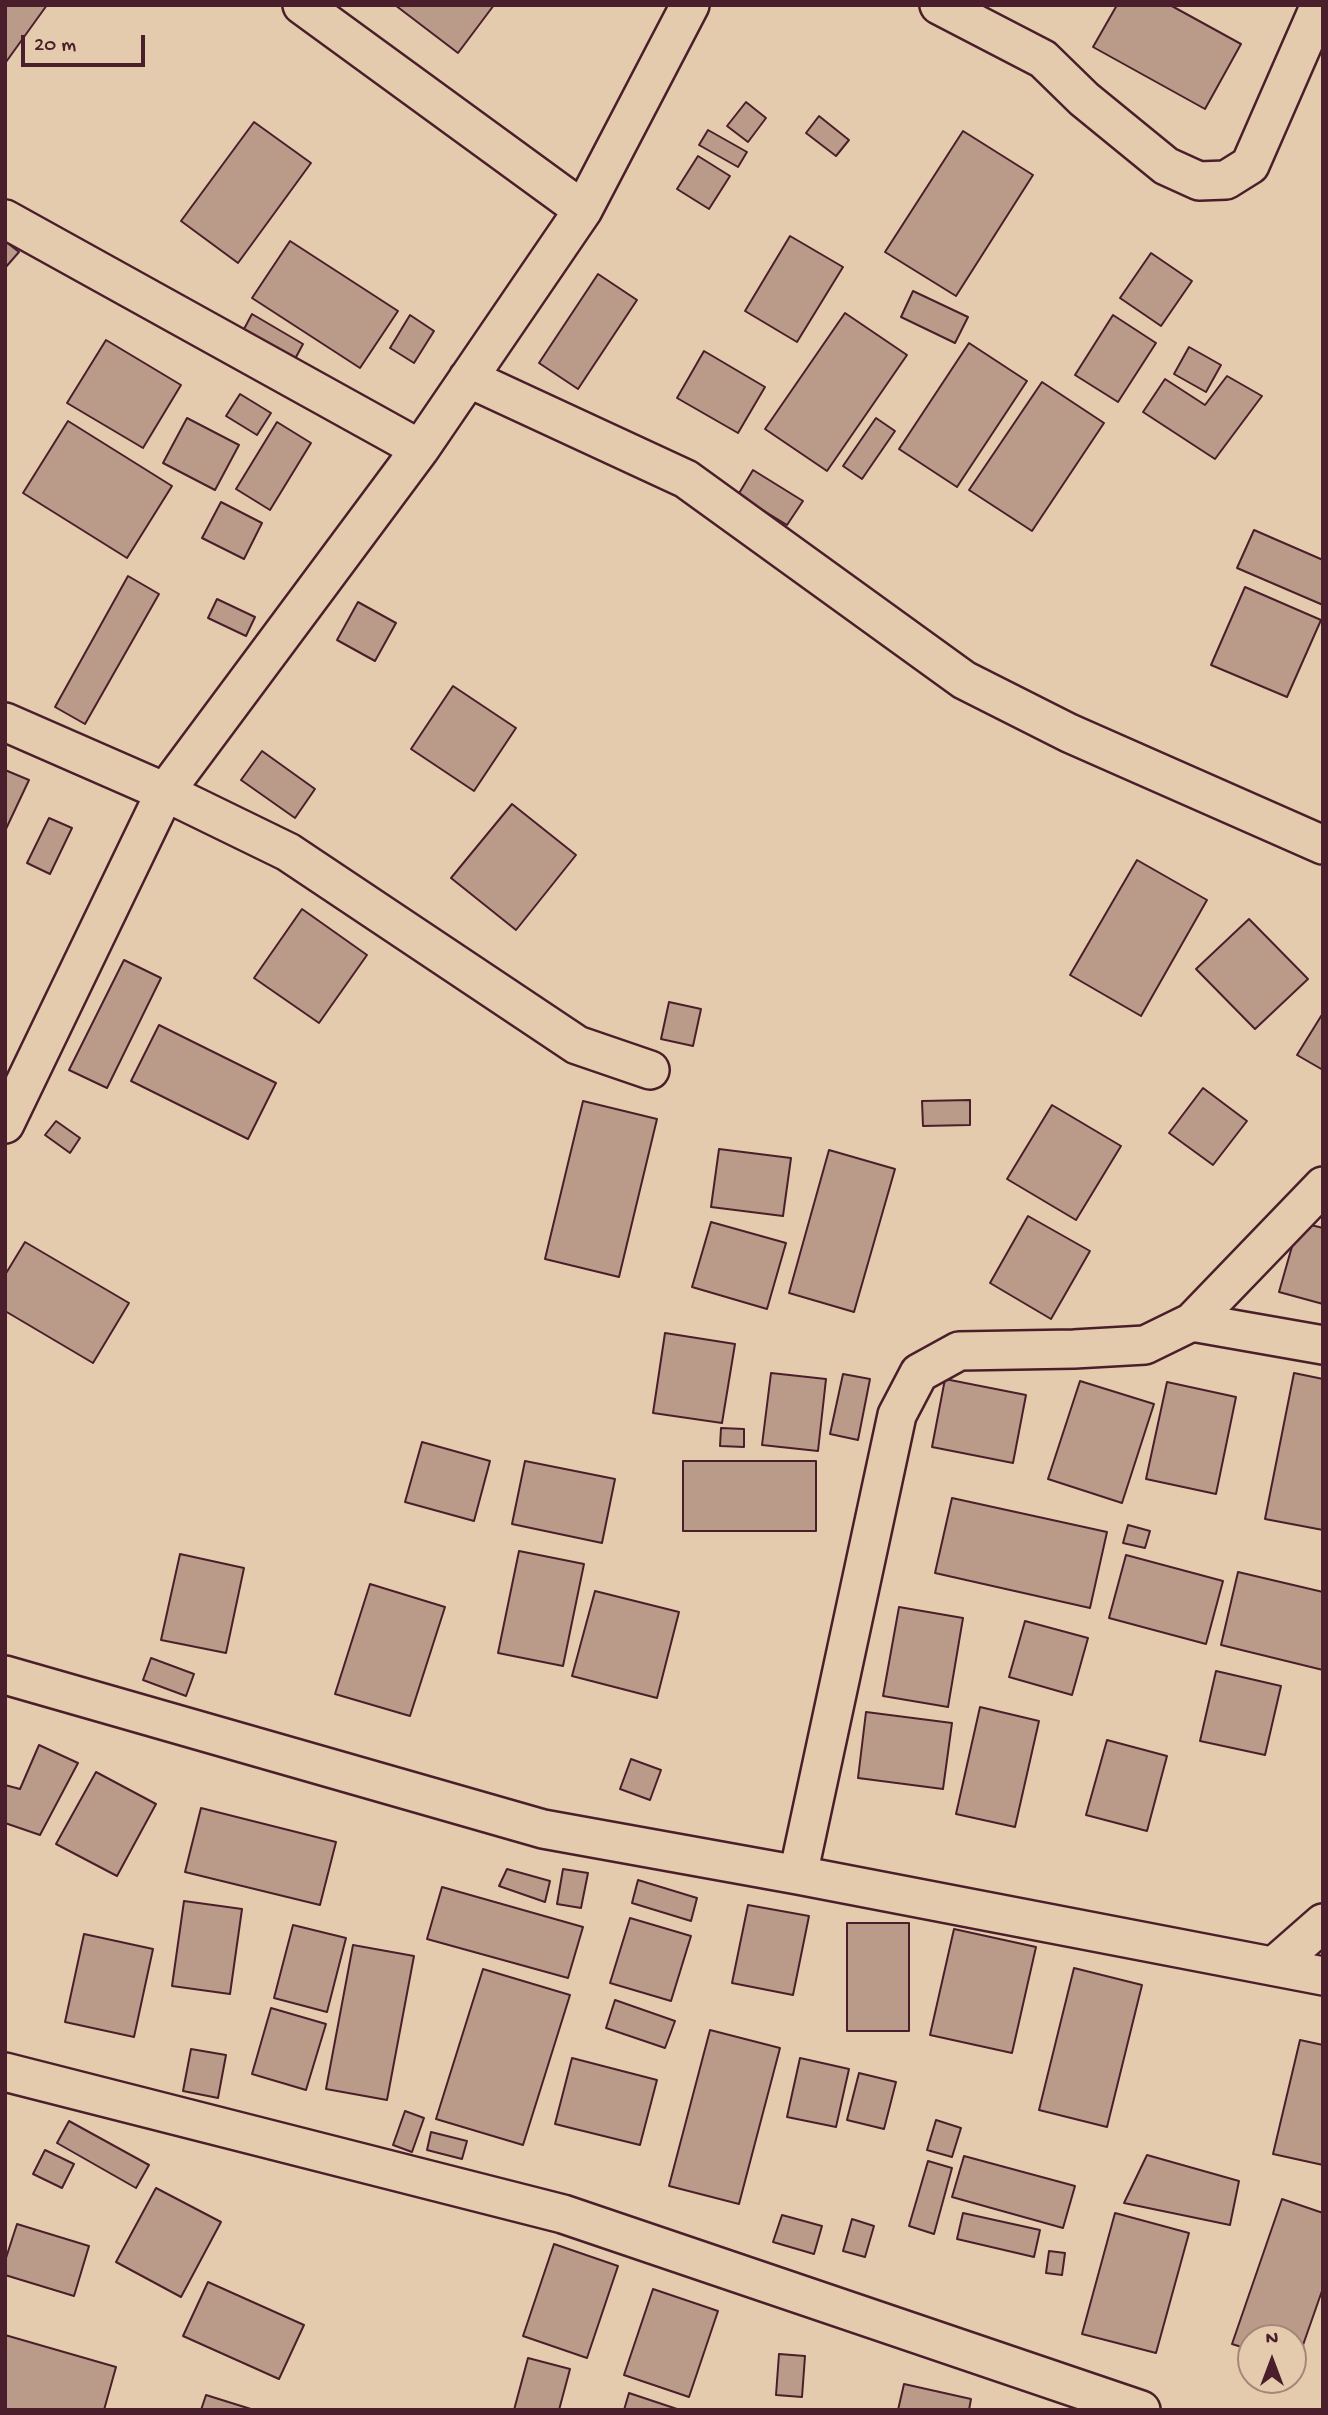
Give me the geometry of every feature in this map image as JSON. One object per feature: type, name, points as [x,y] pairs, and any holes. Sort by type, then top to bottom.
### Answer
[{"type":"street","points":[[302,5],[583,209]]},
{"type":"street","points":[[5,1124],[165,792],[420,449],[583,209],[690,5]]},
{"type":"street","points":[[939,5],[1043,59],[1084,99],[1166,166],[1199,180],[1226,180],[1250,165],[1320,5]]},
{"type":"street","points":[[5,219],[420,449]]},
{"type":"street","points":[[468,378],[686,479],[964,680],[1069,733],[1323,845]]},
{"type":"street","points":[[5,722],[165,792],[288,852],[577,1045],[650,1070]]},
{"type":"street","points":[[798,1875],[897,1415],[919,1373],[959,1351],[1144,1345],[1192,1322],[1323,1186]]},
{"type":"street","points":[[1192,1322],[1323,1345]]},
{"type":"street","points":[[5,1675],[543,1829],[1323,1976]]},
{"type":"street","points":[[1274,1966],[1323,1923]]},
{"type":"street","points":[[5,2072],[563,2214],[1142,2410]]},
{"type":"building","points":[[5,5],[47,5],[6,62],[5,62]]},
{"type":"building","points":[[395,5],[494,5],[458,53]]},
{"type":"building","points":[[1117,5],[1170,5],[1241,44],[1205,109],[1093,47]]},
{"type":"building","points":[[746,102],[766,118],[748,142],[727,126]]},
{"type":"building","points":[[819,116],[849,140],[836,156],[806,133]]},
{"type":"building","points":[[254,122],[311,163],[238,263],[181,221]]},
{"type":"building","points":[[708,130],[747,152],[738,167],[699,145]]},
{"type":"building","points":[[963,131],[1033,175],[956,296],[885,252]]},
{"type":"building","points":[[698,156],[730,176],[709,209],[677,189]]},
{"type":"building","points":[[790,236],[843,267],[797,342],[745,311]]},
{"type":"building","points":[[5,241],[19,252],[5,268]]},
{"type":"building","points":[[290,241],[398,311],[360,368],[252,298]]},
{"type":"building","points":[[1151,253],[1192,281],[1161,326],[1120,298]]},
{"type":"building","points":[[598,274],[637,300],[578,389],[539,363]]},
{"type":"building","points":[[913,291],[968,317],[955,343],[901,317]]},
{"type":"building","points":[[845,313],[907,355],[827,471],[765,429]]},
{"type":"building","points":[[252,314],[303,344],[295,359],[244,329]]},
{"type":"building","points":[[410,315],[434,331],[414,363],[390,348]]},
{"type":"building","points":[[1113,315],[1156,343],[1118,402],[1075,375]]},
{"type":"building","points":[[106,340],[181,385],[143,448],[67,403]]},
{"type":"building","points":[[969,343],[1027,381],[957,487],[899,449]]},
{"type":"building","points":[[1189,347],[1221,365],[1206,392],[1174,374]]},
{"type":"building","points":[[704,351],[765,387],[738,433],[677,398]]},
{"type":"building","points":[[1227,376],[1262,396],[1215,459],[1143,412],[1165,379],[1205,405]]},
{"type":"building","points":[[1042,382],[1104,423],[1032,531],[969,490]]},
{"type":"building","points":[[240,394],[271,413],[257,435],[226,416]]},
{"type":"building","points":[[187,418],[239,445],[215,490],[163,463]]},
{"type":"building","points":[[876,418],[895,431],[862,479],[843,466]]},
{"type":"building","points":[[68,421],[172,486],[127,558],[23,493]]},
{"type":"building","points":[[277,422],[311,443],[270,510],[236,489]]},
{"type":"building","points":[[753,470],[803,501],[787,525],[738,495]]},
{"type":"building","points":[[221,502],[262,523],[244,559],[202,538]]},
{"type":"building","points":[[1254,530],[1323,560],[1323,605],[1237,568]]},
{"type":"building","points":[[128,576],[159,594],[85,724],[55,707]]},
{"type":"building","points":[[1245,587],[1321,620],[1287,697],[1211,665]]},
{"type":"building","points":[[217,599],[255,617],[246,636],[208,618]]},
{"type":"building","points":[[358,602],[396,623],[375,661],[337,640]]},
{"type":"building","points":[[453,686],[516,728],[474,791],[411,749]]},
{"type":"building","points":[[262,751],[315,789],[295,818],[241,780]]},
{"type":"building","points":[[5,770],[29,780],[5,831]]},
{"type":"building","points":[[512,804],[576,855],[516,930],[451,878]]},
{"type":"building","points":[[49,818],[72,828],[50,874],[27,863]]},
{"type":"building","points":[[1137,860],[1207,900],[1141,1016],[1070,975]]},
{"type":"building","points":[[302,909],[367,955],[319,1023],[254,978]]},
{"type":"building","points":[[1249,919],[1308,979],[1255,1029],[1196,969]]},
{"type":"building","points":[[124,960],[161,978],[107,1088],[69,1070]]},
{"type":"building","points":[[669,1002],[701,1009],[693,1046],[661,1039]]},
{"type":"building","points":[[1323,1013],[1323,1070],[1297,1055]]},
{"type":"building","points":[[159,1025],[276,1083],[248,1139],[131,1081]]},
{"type":"building","points":[[1203,1088],[1247,1121],[1213,1165],[1169,1133]]},
{"type":"building","points":[[970,1100],[970,1125],[923,1126],[922,1101]]},
{"type":"building","points":[[583,1101],[657,1119],[619,1277],[545,1259]]},
{"type":"building","points":[[1052,1105],[1121,1146],[1076,1220],[1007,1179]]},
{"type":"building","points":[[56,1121],[80,1138],[70,1153],[45,1135]]},
{"type":"building","points":[[719,1149],[791,1158],[783,1216],[711,1207]]},
{"type":"building","points":[[829,1150],[895,1169],[854,1312],[789,1293]]},
{"type":"building","points":[[1028,1216],[1090,1251],[1051,1319],[990,1283]]},
{"type":"building","points":[[711,1222],[786,1243],[767,1309],[692,1287]]},
{"type":"building","points":[[1299,1222],[1323,1228],[1323,1304],[1279,1292]]},
{"type":"building","points":[[25,1242],[129,1303],[93,1363],[5,1311],[5,1275]]},
{"type":"building","points":[[665,1333],[735,1344],[722,1423],[653,1413]]},
{"type":"building","points":[[771,1373],[826,1379],[818,1451],[762,1445]]},
{"type":"building","points":[[1294,1373],[1323,1379],[1323,1530],[1265,1519]]},
{"type":"building","points":[[843,1374],[870,1379],[858,1440],[830,1434]]},
{"type":"building","points":[[945,1379],[1026,1395],[1013,1463],[932,1447]]},
{"type":"building","points":[[1080,1381],[1154,1404],[1122,1503],[1048,1479]]},
{"type":"building","points":[[1167,1382],[1236,1397],[1216,1494],[1146,1479]]},
{"type":"building","points":[[721,1428],[744,1429],[744,1447],[720,1446]]},
{"type":"building","points":[[422,1442],[490,1461],[474,1521],[405,1502]]},
{"type":"building","points":[[525,1461],[615,1479],[602,1543],[512,1524]]},
{"type":"building","points":[[683,1461],[816,1461],[816,1531],[683,1531]]},
{"type":"building","points":[[952,1498],[1107,1532],[1090,1608],[935,1573]]},
{"type":"building","points":[[1128,1525],[1150,1531],[1145,1548],[1123,1543]]},
{"type":"building","points":[[519,1551],[584,1564],[563,1666],[498,1653]]},
{"type":"building","points":[[180,1554],[244,1568],[226,1653],[161,1640]]},
{"type":"building","points":[[1126,1555],[1223,1581],[1206,1644],[1109,1618]]},
{"type":"building","points":[[1238,1572],[1323,1592],[1323,1670],[1221,1645]]},
{"type":"building","points":[[370,1584],[445,1607],[410,1716],[335,1694]]},
{"type":"building","points":[[595,1591],[679,1612],[657,1698],[572,1676]]},
{"type":"building","points":[[899,1607],[963,1618],[948,1707],[883,1696]]},
{"type":"building","points":[[1025,1621],[1088,1638],[1072,1695],[1009,1677]]},
{"type":"building","points":[[151,1658],[194,1674],[186,1696],[143,1680]]},
{"type":"building","points":[[1216,1671],[1281,1686],[1265,1755],[1200,1741]]},
{"type":"building","points":[[980,1707],[1039,1721],[1015,1827],[956,1814]]},
{"type":"building","points":[[866,1712],[952,1723],[943,1789],[858,1778]]},
{"type":"building","points":[[1107,1740],[1167,1756],[1147,1831],[1086,1815]]},
{"type":"building","points":[[39,1745],[78,1763],[40,1835],[5,1823],[5,1785],[20,1789]]},
{"type":"building","points":[[631,1759],[661,1770],[650,1800],[620,1789]]},
{"type":"building","points":[[96,1772],[156,1804],[117,1876],[56,1844]]},
{"type":"building","points":[[201,1808],[336,1842],[320,1905],[185,1872]]},
{"type":"building","points":[[507,1869],[550,1881],[545,1902],[499,1886]]},
{"type":"building","points":[[563,1869],[588,1873],[581,1908],[557,1904]]},
{"type":"building","points":[[638,1880],[697,1898],[691,1921],[632,1903]]},
{"type":"building","points":[[442,1887],[583,1927],[568,1978],[427,1939]]},
{"type":"building","points":[[184,1901],[242,1909],[230,1994],[172,1986]]},
{"type":"building","points":[[748,1905],[809,1916],[793,1995],[732,1983]]},
{"type":"building","points":[[630,1918],[691,1936],[671,2001],[610,1983]]},
{"type":"building","points":[[847,1923],[909,1923],[909,2031],[847,2031]]},
{"type":"building","points":[[293,1925],[346,1938],[327,2012],[274,1998]]},
{"type":"building","points":[[954,1929],[1036,1947],[1012,2053],[930,2035]]},
{"type":"building","points":[[84,1934],[153,1949],[134,2037],[65,2022]]},
{"type":"building","points":[[353,1945],[414,1956],[387,2100],[326,2089]]},
{"type":"building","points":[[1074,1968],[1142,1985],[1107,2127],[1039,2110]]},
{"type":"building","points":[[483,1969],[570,1995],[523,2145],[436,2119]]},
{"type":"building","points":[[615,2000],[675,2021],[665,2048],[606,2028]]},
{"type":"building","points":[[271,2008],[326,2024],[306,2090],[252,2074]]},
{"type":"building","points":[[710,2030],[780,2048],[739,2204],[669,2186]]},
{"type":"building","points":[[1300,2040],[1323,2045],[1323,2165],[1273,2154]]},
{"type":"building","points":[[191,2049],[226,2055],[218,2098],[183,2091]]},
{"type":"building","points":[[572,2058],[657,2080],[640,2145],[555,2124]]},
{"type":"building","points":[[800,2058],[849,2069],[836,2127],[787,2117]]},
{"type":"building","points":[[859,2073],[896,2082],[884,2129],[847,2120]]},
{"type":"building","points":[[405,2111],[424,2118],[412,2152],[393,2145]]},
{"type":"building","points":[[936,2120],[961,2128],[952,2157],[927,2150]]},
{"type":"building","points":[[69,2121],[149,2165],[136,2188],[57,2143]]},
{"type":"building","points":[[431,2132],[467,2141],[462,2159],[427,2150]]},
{"type":"building","points":[[45,2150],[74,2164],[62,2188],[33,2174]]},
{"type":"building","points":[[1147,2155],[1239,2181],[1230,2225],[1124,2203]]},
{"type":"building","points":[[964,2156],[1075,2186],[1063,2228],[952,2197]]},
{"type":"building","points":[[928,2161],[952,2168],[934,2234],[909,2226]]},
{"type":"building","points":[[156,2188],[221,2222],[181,2297],[116,2262]]},
{"type":"building","points":[[1282,2199],[1323,2213],[1323,2288],[1307,2334],[1307,2324],[1239,2324]]},
{"type":"building","points":[[963,2213],[1040,2230],[1034,2257],[957,2239]]},
{"type":"building","points":[[1115,2213],[1189,2233],[1156,2353],[1082,2334]]},
{"type":"building","points":[[782,2215],[822,2226],[814,2254],[773,2242]]},
{"type":"building","points":[[852,2219],[874,2226],[865,2257],[843,2251]]},
{"type":"building","points":[[17,2224],[89,2246],[74,2296],[5,2275],[5,2261]]},
{"type":"building","points":[[554,2244],[618,2266],[587,2358],[523,2336]]},
{"type":"building","points":[[1049,2251],[1065,2253],[1062,2275],[1046,2273]]},
{"type":"building","points":[[208,2282],[304,2325],[279,2379],[183,2336]]},
{"type":"building","points":[[653,2289],[718,2311],[689,2397],[624,2375]]},
{"type":"building","points":[[1237,2330],[1237,2346],[1232,2344]]},
{"type":"building","points":[[5,2335],[116,2367],[104,2410],[5,2410]]},
{"type":"building","points":[[779,2354],[805,2356],[802,2397],[776,2395]]},
{"type":"building","points":[[528,2358],[570,2369],[559,2410],[514,2410]]},
{"type":"building","points":[[904,2384],[971,2399],[969,2410],[898,2410]]},
{"type":"building","points":[[629,2393],[680,2410],[624,2410]]},
{"type":"building","points":[[206,2395],[254,2410],[201,2410]]}]
